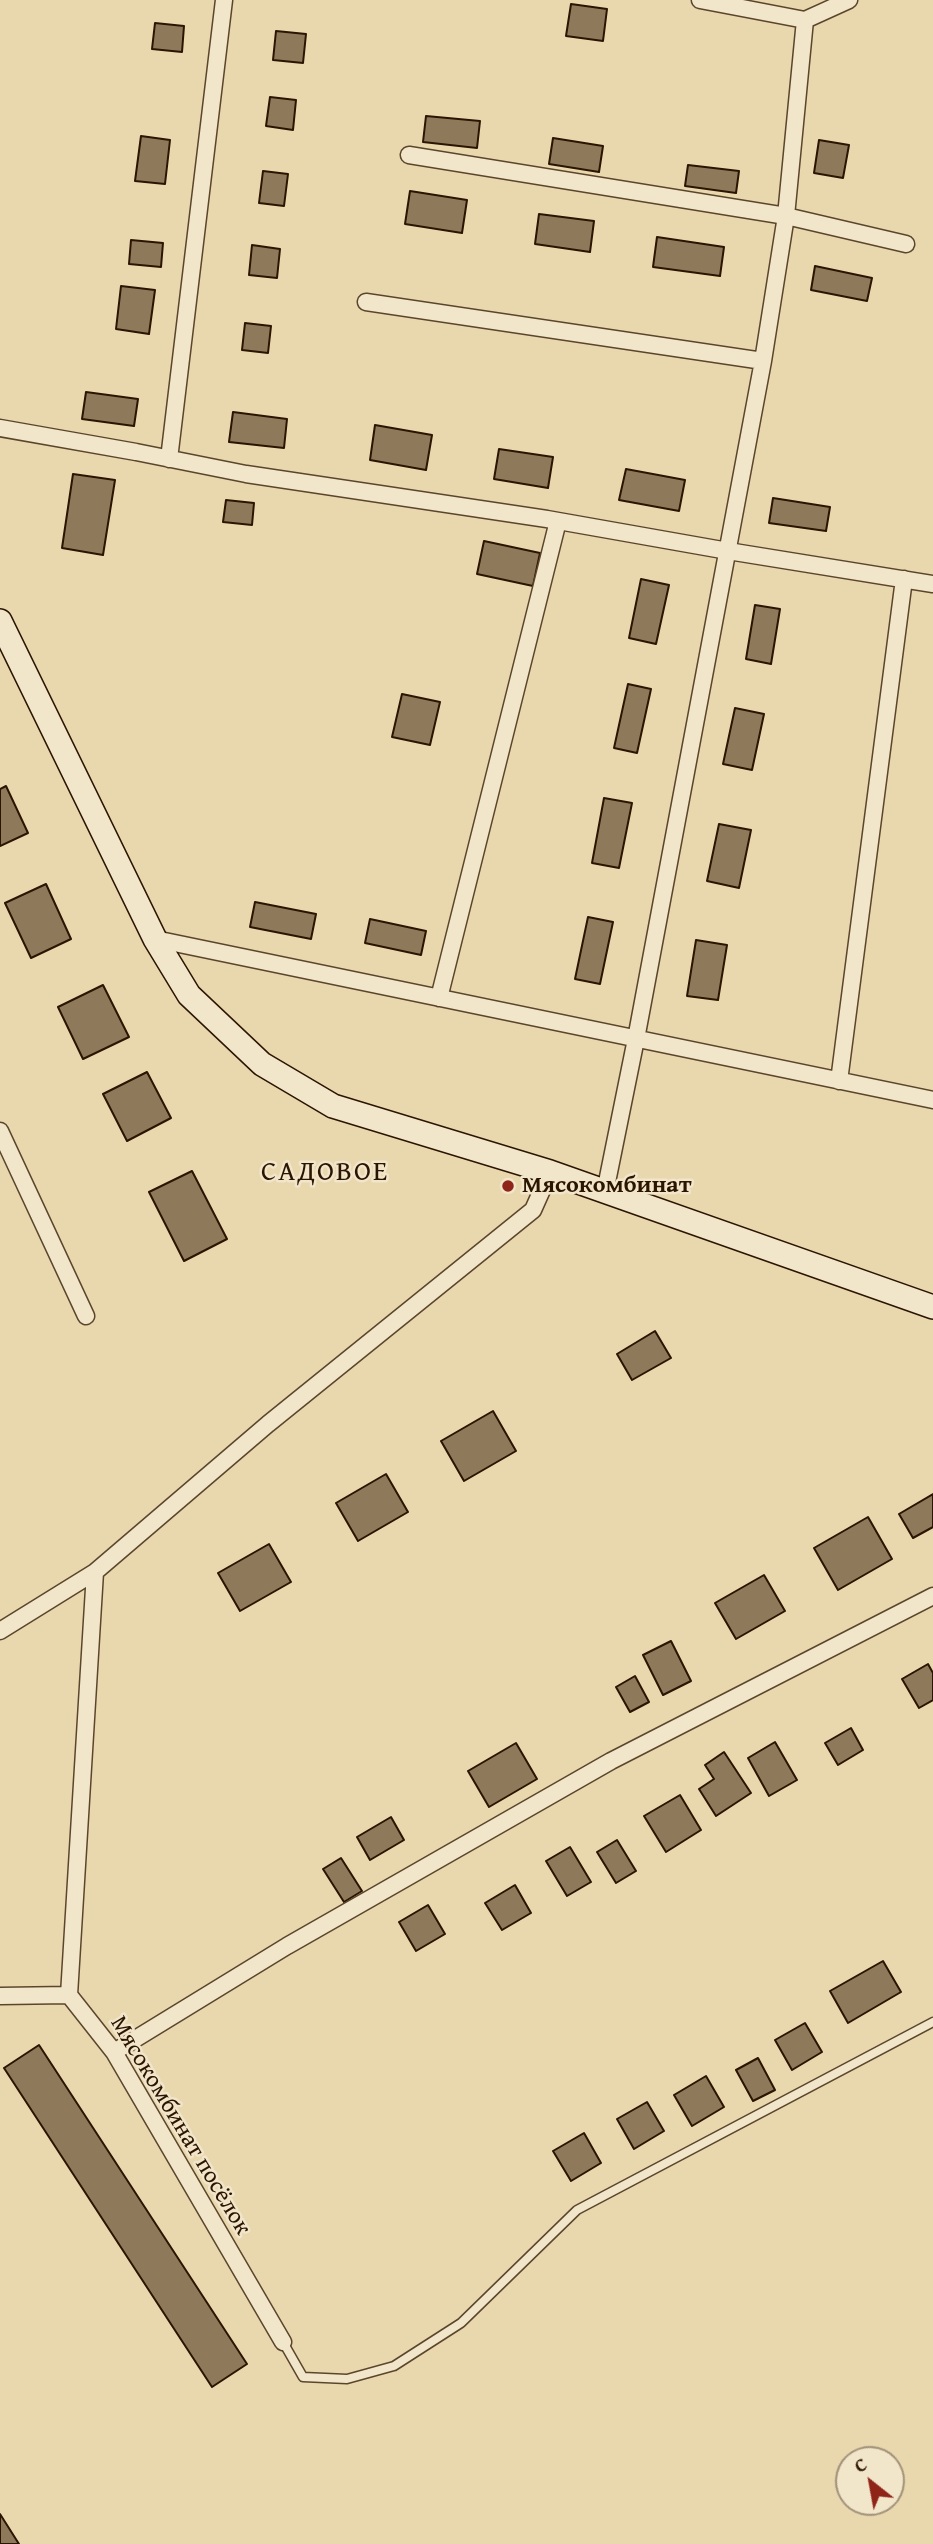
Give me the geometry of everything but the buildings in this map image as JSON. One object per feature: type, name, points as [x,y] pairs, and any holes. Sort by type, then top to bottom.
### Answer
[{"type":"street","points":[[169,459],[224,0]]},
{"type":"street","points":[[699,0],[805,20],[849,0]]},
{"type":"street","points":[[605,1192],[764,361],[786,216],[805,20]]},
{"type":"street","points":[[409,155],[786,216],[906,244]]},
{"type":"street","points":[[366,302],[764,361]]},
{"type":"street","points":[[0,428],[246,474],[558,521],[933,584]]},
{"type":"street","points":[[439,998],[558,521]]},
{"type":"street","points":[[839,1080],[904,579]]},
{"type":"street","points":[[0,621],[155,939],[190,995],[262,1064],[333,1106],[550,1172],[933,1307]]},
{"type":"street","points":[[155,939],[933,1100]]},
{"type":"street","points":[[0,1131],[86,1316]]},
{"type":"street","points":[[0,1631],[95,1572],[268,1424],[533,1210],[550,1172]]},
{"type":"street","points":[[0,1996],[69,1995],[95,1572]]},
{"type":"street","points":[[114,2052],[299,1939],[611,1761],[933,1596]]},
{"type":"street","name":"Мясокомбинат посёлок","points":[[69,1995],[114,2052],[284,2343]]},
{"type":"lane","points":[[284,2343],[303,2377],[347,2379],[394,2366],[461,2323],[577,2210],[933,2022]]},
{"type":"place","name":"Мясокомбинат","points":[[508,1186]]},
{"type":"district","name":"САДОВОЕ","points":[[325,1173]]}]
